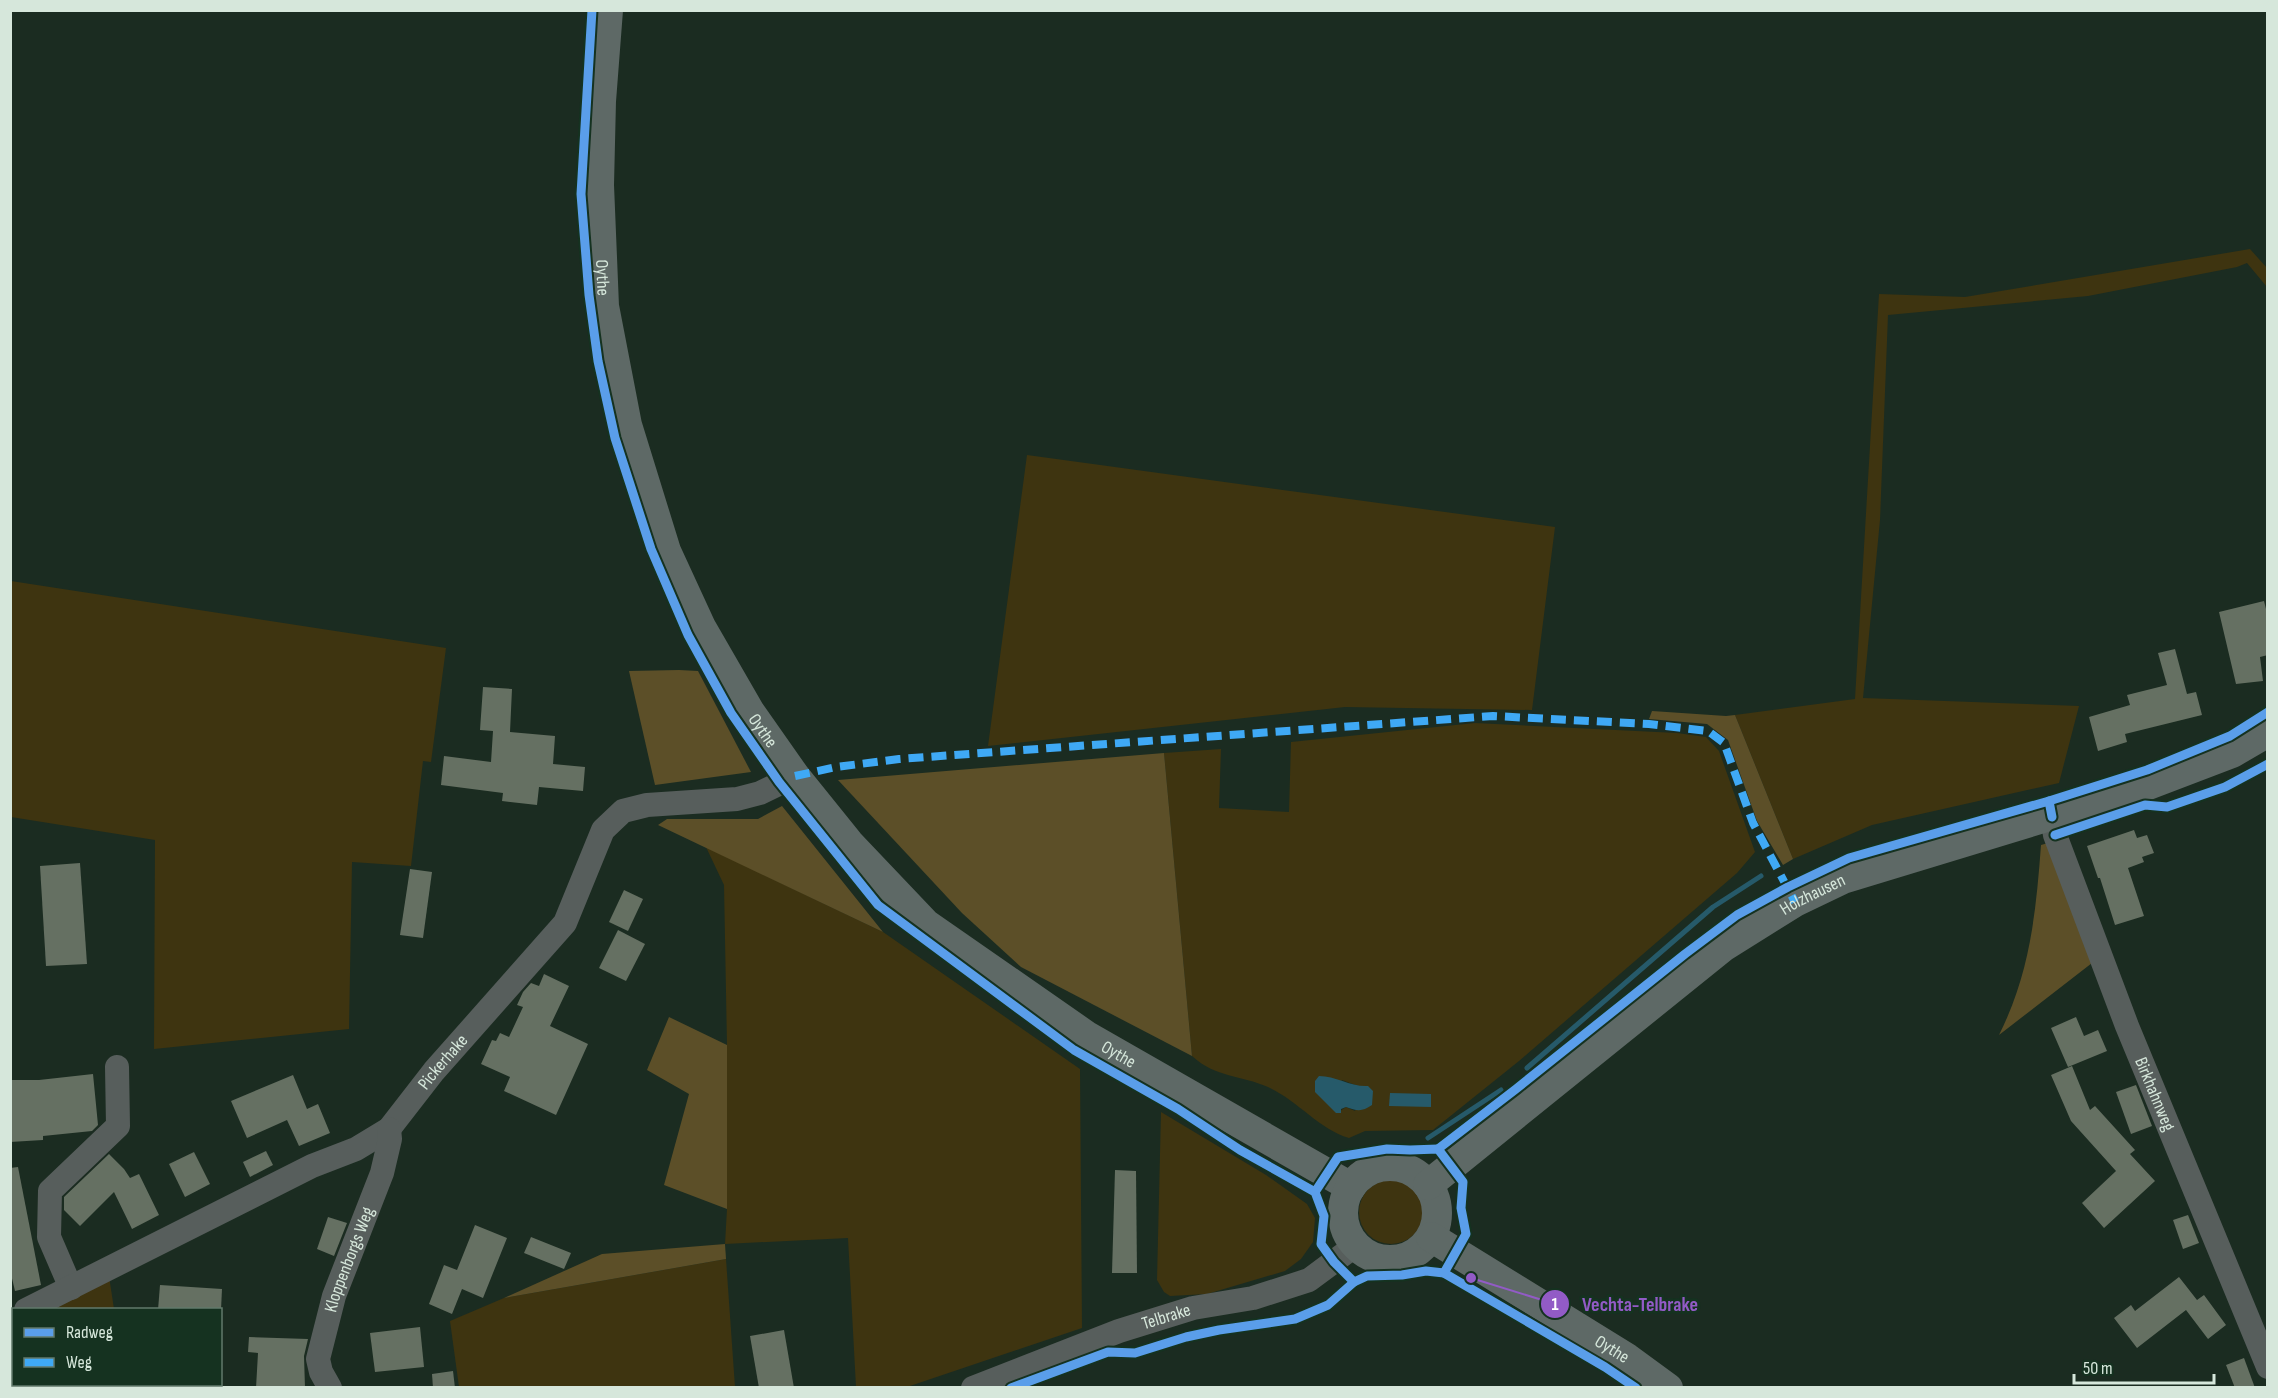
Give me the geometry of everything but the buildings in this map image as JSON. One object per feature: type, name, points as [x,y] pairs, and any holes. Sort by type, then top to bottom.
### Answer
[{"type":"main road","name":"Oythe","points":[[608,10],[599,184],[604,306],[627,425],[666,551],[701,627],[750,712],[795,776],[849,843],[926,924],[1087,1036],[1351,1187]]},
{"type":"main road","name":"Holzhausen","points":[[1428,1185],[1723,946],[1795,902],[1843,879],[2135,790],[2232,753],[2268,732]]},
{"type":"main road","points":[[1389,1166],[1404,1168],[1417,1174],[1428,1185],[1437,1210],[1436,1224],[1431,1237],[1422,1248],[1410,1256],[1396,1260],[1374,1257],[1356,1245],[1347,1232],[1344,1217],[1345,1202],[1351,1187],[1368,1173],[1389,1166]]},
{"type":"main road","name":"Oythe","points":[[1431,1237],[1627,1358],[1668,1388]]},
{"type":"street","name":"Pickerhake","points":[[30,1308],[312,1166],[356,1149],[388,1129],[434,1071],[565,923],[603,830],[623,811],[647,805],[737,799],[760,793],[795,776]]},
{"type":"street","name":"Birkhahnweg","points":[[2052,817],[2055,835],[2127,1026],[2225,1268],[2268,1367]]},
{"type":"street","points":[[71,1288],[49,1237],[50,1191],[118,1126],[117,1067]]},
{"type":"street","name":"Kloppenborgs Weg","points":[[330,1388],[321,1372],[318,1359],[334,1296],[382,1173],[390,1139],[388,1129]]},
{"type":"street","name":"Telbrake","points":[[973,1388],[1119,1331],[1182,1311],[1253,1298],[1309,1280],[1356,1245]]},
{"type":"shaded area","points":[[2250,249],[2267,268],[2267,287],[2247,263],[2237,267],[2088,296],[1888,315],[1880,520],[1863,698],[2079,706],[2059,783],[1872,825],[1793,859],[1735,715],[1855,699],[1879,294],[1965,297]]},
{"type":"shaded area","points":[[1027,455],[1555,527],[1532,710],[1345,707],[988,746]]},
{"type":"shaded area","points":[[11,581],[446,648],[431,762],[423,761],[411,866],[352,862],[349,1029],[154,1049],[155,840],[11,817]]},
{"type":"shaded area","points":[[629,671],[698,671],[751,772],[655,785]]},
{"type":"shaded area","points":[[1652,711],[1735,715],[1793,859],[1783,865],[1757,821],[1728,740],[1707,724],[1649,719]]},
{"type":"shaded area","points":[[1475,723],[1677,733],[1706,737],[1719,751],[1755,852],[1737,873],[1519,1061],[1433,1130],[1365,1131],[1349,1138],[1328,1128],[1289,1099],[1268,1087],[1219,1072],[1192,1056],[1164,753],[1221,749],[1219,808],[1289,812],[1291,742]],"holes":[[[1342,1080],[1358,1086],[1368,1086],[1355,1111],[1346,1107],[1337,1113],[1327,1102]]]},
{"type":"shaded area","points":[[1164,753],[1192,1056],[1021,967],[962,913],[838,780]]},
{"type":"shaded area","points":[[782,806],[883,932],[658,825],[667,819],[758,819]]},
{"type":"shaded area","points":[[2048,843],[2092,963],[1999,1035],[2010,1012],[2025,966],[2034,919],[2041,845]]},
{"type":"shaded area","points":[[706,847],[883,932],[1080,1069],[1082,1328],[907,1387],[856,1387],[848,1238],[725,1244],[727,1045],[724,885]]},
{"type":"shaded area","points":[[669,1017],[727,1045],[727,1209],[664,1185],[689,1094],[647,1070]]},
{"type":"shaded area","points":[[1161,1112],[1266,1175],[1307,1204],[1315,1218],[1313,1242],[1301,1259],[1285,1271],[1207,1294],[1170,1296],[1164,1292],[1157,1280]]},
{"type":"shaded area","points":[[1385,1180],[1397,1180],[1414,1189],[1421,1200],[1423,1212],[1421,1224],[1414,1235],[1397,1244],[1385,1244],[1373,1239],[1364,1230],[1359,1218],[1359,1206],[1364,1194],[1373,1185]]},
{"type":"shaded area","points":[[725,1244],[726,1259],[504,1298],[602,1254]]},
{"type":"shaded area","points":[[726,1259],[735,1387],[459,1387],[450,1321],[504,1298]]},
{"type":"shaded area","points":[[109,1276],[114,1308],[47,1308]]},
{"type":"shaded area","points":[[12,1326],[12,1386],[125,1387],[11,1387],[10,1327]]},
{"type":"water","points":[[1319,1076],[1368,1086],[1373,1091],[1372,1105],[1359,1110],[1346,1107],[1341,1109],[1341,1113],[1336,1113],[1315,1092],[1315,1081]]},
{"type":"water","points":[[1390,1093],[1431,1094],[1431,1107],[1389,1106]]},
{"type":"waterway","points":[[1527,1068],[1713,907],[1761,876]]},
{"type":"waterway","points":[[1428,1138],[1501,1090]]},
{"type":"marked path","points":[[795,776],[836,767],[899,759],[1493,716],[1649,724],[1708,731],[1724,743],[1753,823],[1795,902]]},
{"type":"cycle path","points":[[592,10],[581,194],[589,295],[598,361],[615,438],[651,549],[688,635],[731,713],[779,782],[878,905],[1074,1050],[1178,1109],[1240,1150],[1315,1192],[1324,1216],[1321,1244],[1334,1262],[1354,1282],[1367,1276],[1402,1275],[1426,1271],[1444,1273],[1605,1367],[1636,1388]]},
{"type":"cycle path","points":[[2049,801],[2147,770],[2230,736],[2268,712]]},
{"type":"cycle path","points":[[2055,835],[2145,805],[2167,807],[2225,787],[2268,764]]},
{"type":"cycle path","points":[[1438,1149],[1737,915],[1788,887],[1849,858],[2049,801],[2052,817]]},
{"type":"cycle path","points":[[1315,1192],[1338,1157],[1387,1149],[1438,1149],[1463,1182],[1461,1208],[1466,1234],[1444,1273]]},
{"type":"cycle path","points":[[1011,1388],[1108,1352],[1135,1353],[1186,1337],[1295,1319],[1328,1305],[1354,1282]]},
{"type":"place","name":"Vechta-Telbrake","points":[[1471,1278]]}]
